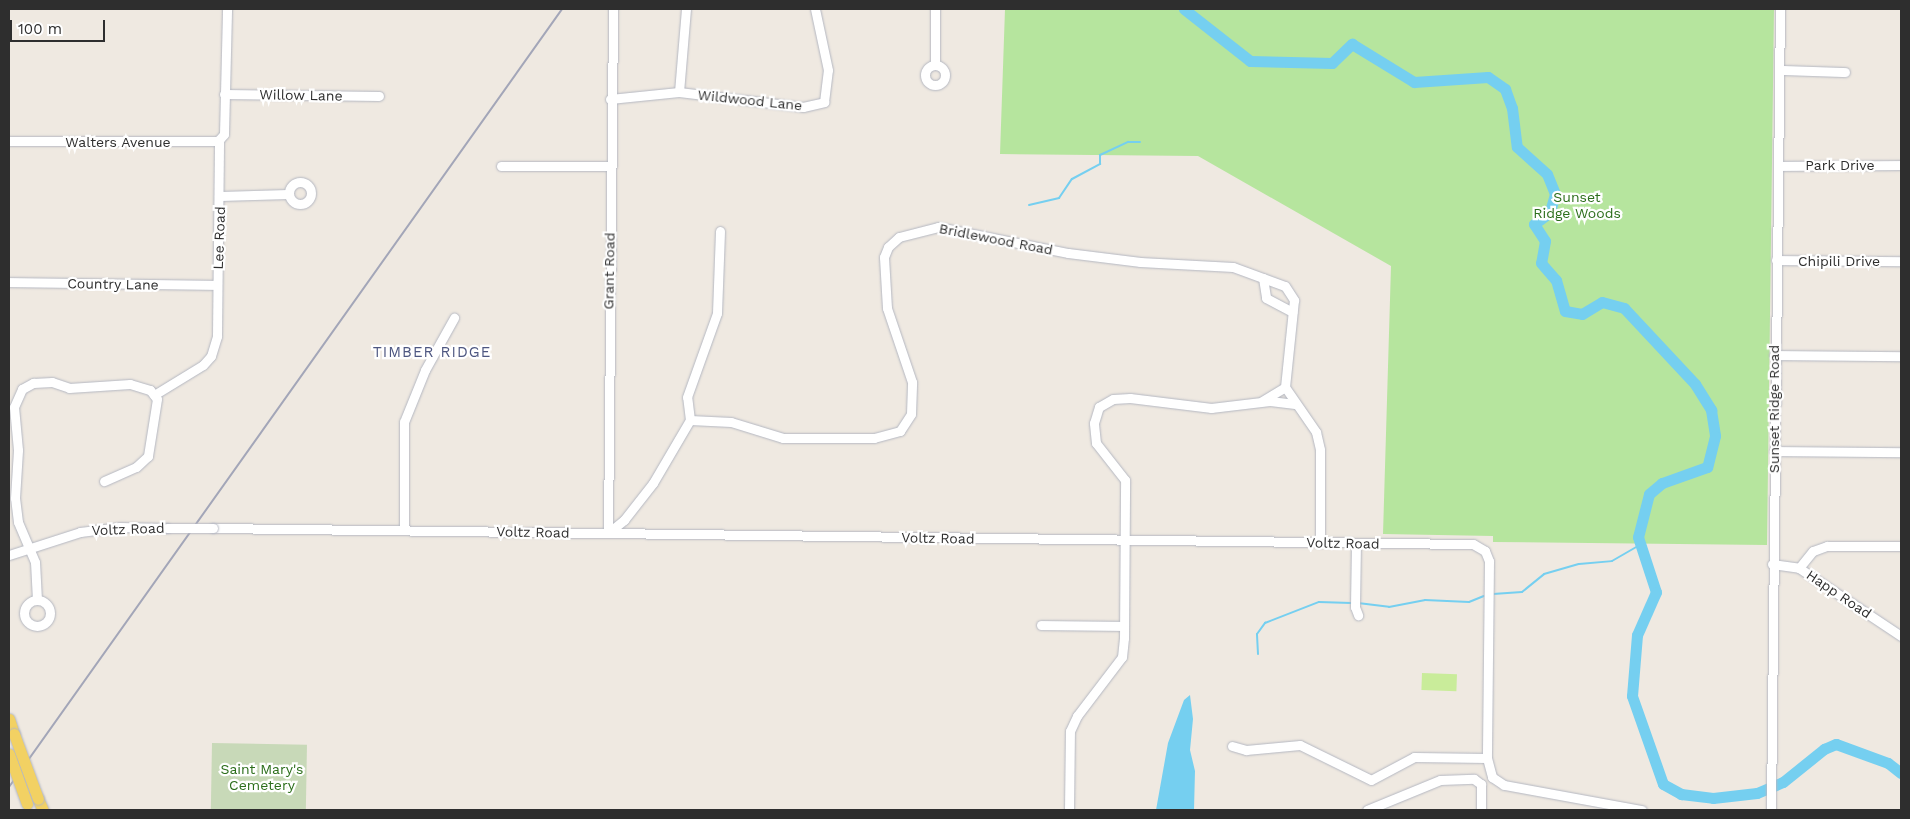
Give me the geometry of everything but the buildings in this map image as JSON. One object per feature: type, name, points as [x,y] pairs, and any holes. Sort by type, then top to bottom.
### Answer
[{"type":"main road","points":[[9,719],[43,810]]},
{"type":"main road","points":[[9,754],[28,807]]},
{"type":"street","name":"Lee Road","points":[[154,395],[203,365],[211,356],[217,336],[221,137],[227,9]]},
{"type":"street","name":"Grant Road","points":[[608,533],[610,99],[613,9]]},
{"type":"street","points":[[679,92],[686,9]]},
{"type":"street","name":"Wildwood Lane","points":[[610,99],[679,92],[803,107],[824,102],[828,70],[815,9]]},
{"type":"street","points":[[935,9],[935,65]]},
{"type":"street","name":"Sunset Ridge Road","points":[[1771,808],[1774,355],[1780,9]]},
{"type":"street","points":[[1780,70],[1845,72]]},
{"type":"street","name":"Willow Lane","points":[[224,94],[378,96]]},
{"type":"street","name":"Walters Avenue","points":[[9,141],[208,143],[221,137]]},
{"type":"street","name":"Park Drive","points":[[1778,166],[1901,165]]},
{"type":"street","points":[[501,166],[611,166]]},
{"type":"street","points":[[220,196],[288,194]]},
{"type":"street","name":"Bridlewood Road","points":[[690,420],[731,422],[783,438],[874,438],[900,431],[911,414],[912,382],[887,308],[884,257],[888,247],[899,237],[919,229],[938,226],[1068,253],[1130,260],[1210,263],[1251,271],[1262,278],[1285,286],[1294,300],[1285,386]]},
{"type":"street","points":[[608,533],[624,520],[653,484],[690,420],[687,397],[717,312],[720,231]]},
{"type":"street","name":"Chipili Drive","points":[[1776,260],[1901,261]]},
{"type":"street","points":[[1262,278],[1266,298],[1292,312]]},
{"type":"street","name":"Country Lane","points":[[9,282],[217,285]]},
{"type":"street","points":[[404,530],[404,422],[425,370],[454,318]]},
{"type":"street","points":[[1774,355],[1901,356]]},
{"type":"street","points":[[37,600],[36,571],[18,522],[14,498],[18,450],[14,407],[22,389],[33,382],[52,382],[68,388],[130,384],[143,386],[154,395],[156,409],[148,456],[136,467],[104,481]]},
{"type":"street","points":[[1261,402],[1285,386],[1295,404],[1316,432],[1320,450],[1320,543]]},
{"type":"street","points":[[1069,810],[1070,731],[1077,716],[1122,657],[1125,480],[1096,443],[1094,423],[1099,408],[1113,399],[1130,398],[1211,408],[1261,402],[1295,404]]},
{"type":"street","points":[[1774,451],[1901,452]]},
{"type":"street","name":"Voltz Road","points":[[9,555],[100,528],[404,530],[1125,541],[1473,544],[1485,551],[1488,561],[1487,758],[1492,777]]},
{"type":"street","points":[[1356,543],[1355,606],[1358,615]]},
{"type":"street","points":[[1799,568],[1813,551],[1828,546],[1901,546]]},
{"type":"street","name":"Happ Road","points":[[1772,564],[1799,568],[1901,636]]},
{"type":"street","points":[[1041,625],[1124,626]]},
{"type":"street","points":[[1232,746],[1246,750],[1300,745],[1371,780],[1414,757],[1487,758]]},
{"type":"street","points":[[1481,784],[1492,777],[1504,785],[1642,810]]},
{"type":"street","points":[[1367,810],[1440,780],[1474,779],[1481,784]]},
{"type":"street","points":[[1481,784],[1481,810]]},
{"type":"green space","name":"Sunset Ridge Woods","points":[[1005,9],[1774,9],[1767,545],[1493,542],[1493,536],[1383,534],[1391,266],[1198,156],[1000,154]]},
{"type":"green space","points":[[1422,673],[1457,674],[1456,691],[1421,690]]},
{"type":"green space","name":"Saint Mary's Cemetery","points":[[212,743],[307,745],[306,810],[211,810]]},
{"type":"water","points":[[1190,695],[1193,719],[1190,750],[1195,771],[1194,810],[1156,810],[1168,743],[1184,700]]},
{"type":"waterway","points":[[1184,9],[1250,61],[1332,63],[1352,44],[1414,82],[1488,77],[1505,89],[1512,108],[1517,147],[1547,174],[1555,194],[1550,212],[1534,224],[1545,241],[1541,263],[1556,280],[1565,311],[1582,314],[1602,302],[1624,308],[1695,384],[1711,410],[1715,436],[1707,467],[1662,483],[1649,494],[1638,537],[1656,592],[1637,635],[1632,696],[1663,784],[1681,794],[1713,798],[1757,793],[1783,782],[1824,749],[1836,744],[1888,763],[1901,773]]},
{"type":"waterway","points":[[1029,205],[1059,198],[1072,179],[1100,164],[1100,155],[1128,142],[1140,142]]},
{"type":"waterway","points":[[1493,594],[1522,592],[1544,574],[1579,564],[1612,561],[1641,544]]},
{"type":"waterway","points":[[1358,603],[1389,607],[1425,600],[1469,602],[1484,596]]},
{"type":"waterway","points":[[1258,654],[1257,634],[1265,623],[1319,602],[1351,603]]},
{"type":"railway","points":[[9,787],[562,9]]},
{"type":"district","name":"TIMBER RIDGE","points":[[432,353]]}]
